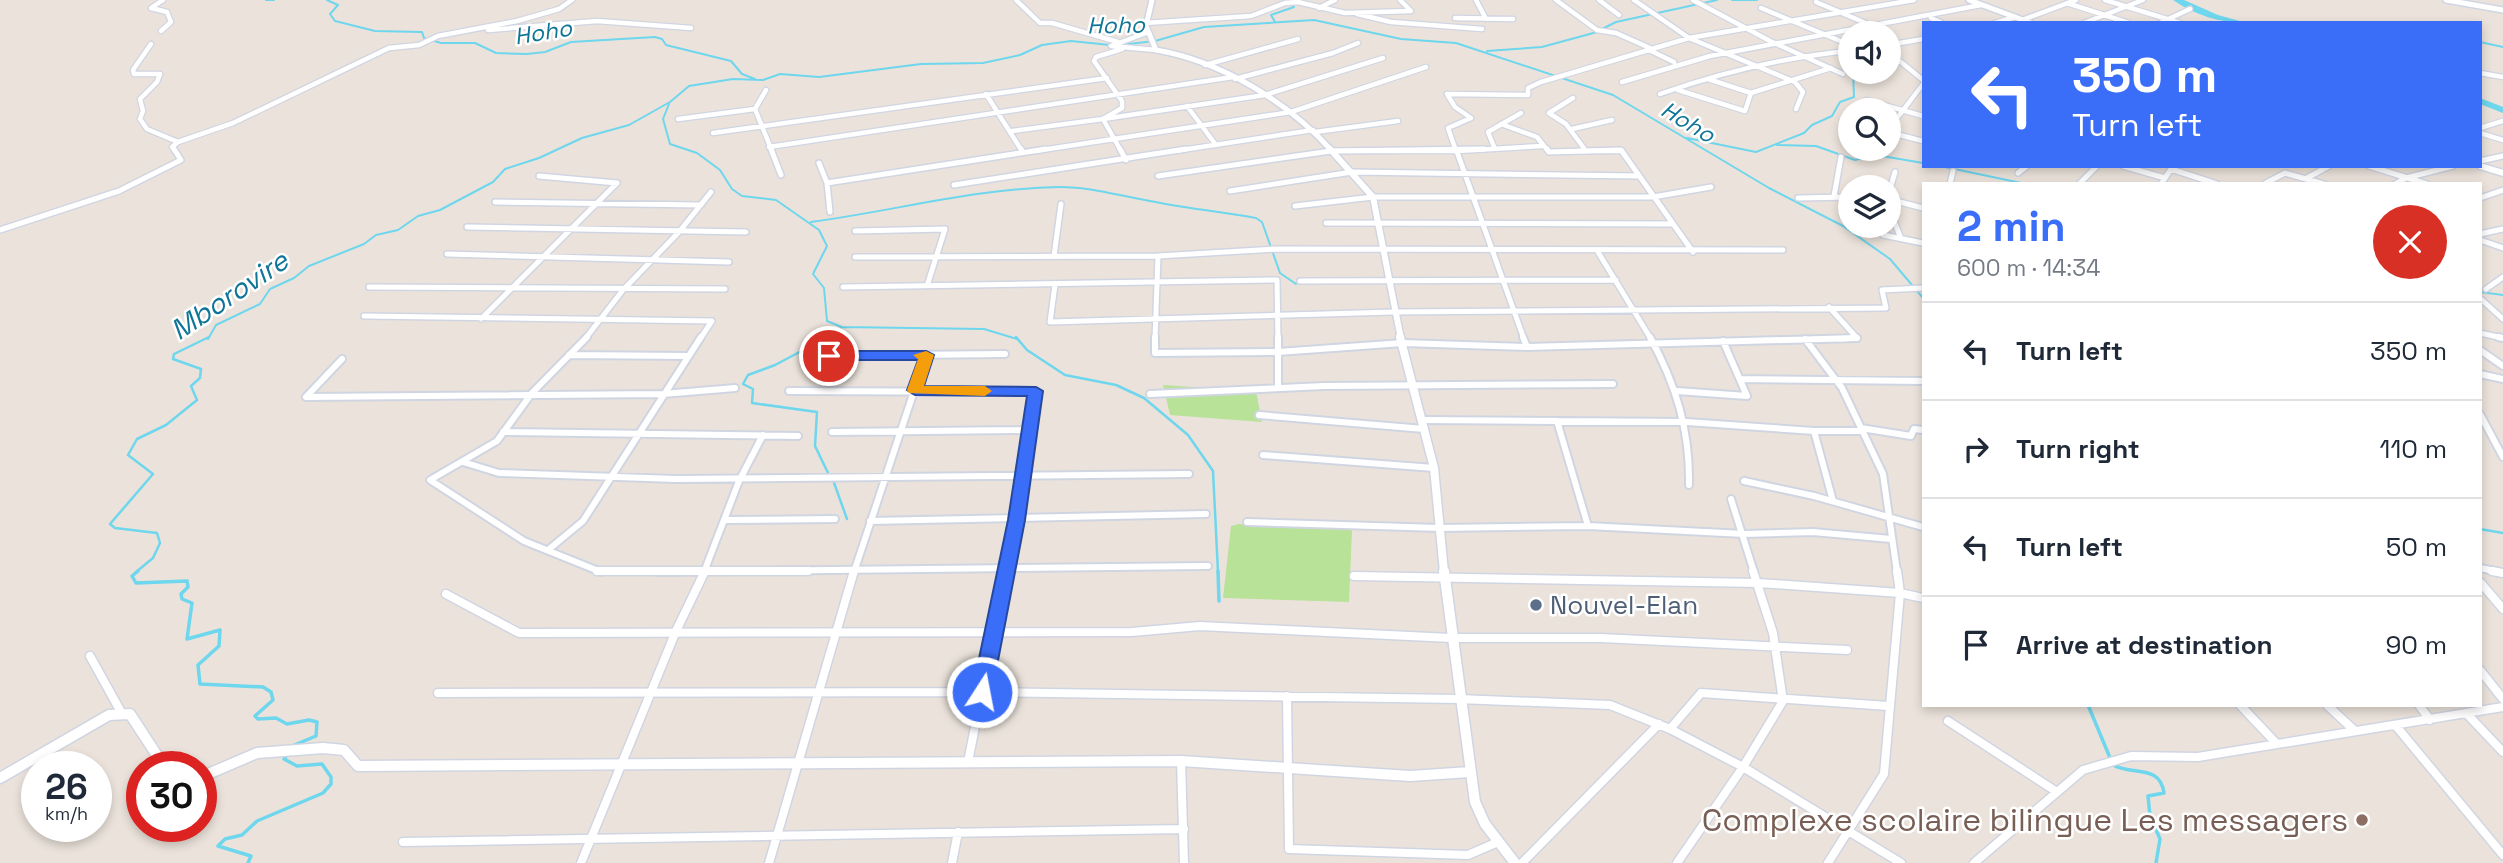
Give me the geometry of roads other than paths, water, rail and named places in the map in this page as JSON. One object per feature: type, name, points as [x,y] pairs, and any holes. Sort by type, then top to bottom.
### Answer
[{"type":"street","points":[[161,31],[170,22],[167,12],[151,8],[163,0]]},
{"type":"street","points":[[0,230],[118,191],[181,160],[172,147],[177,142],[233,123],[389,48],[424,44],[438,36],[551,12],[572,0]]},
{"type":"street","points":[[1016,0],[1040,23],[1052,23],[1118,41],[1151,41],[1265,95],[1291,111],[1314,131],[1373,197],[1394,312],[1434,468],[1451,638],[1475,802],[1498,842],[1516,863]]},
{"type":"street","points":[[1151,41],[1145,23],[1152,0]]},
{"type":"street","points":[[1319,8],[1335,0]]},
{"type":"street","points":[[1400,0],[1411,11],[1412,24]]},
{"type":"street","points":[[1476,0],[1486,19]]},
{"type":"street","points":[[1556,0],[1571,8],[1581,20],[1599,31],[1616,33],[1675,62]]},
{"type":"street","points":[[1599,0],[1619,15]]},
{"type":"street","points":[[1634,0],[1689,38],[1788,79],[1803,92],[1796,109]]},
{"type":"street","points":[[1693,0],[1770,41],[1838,72]]},
{"type":"street","points":[[1827,0],[1816,2],[1860,21]]},
{"type":"street","points":[[1527,347],[1448,128],[1471,118],[1455,107],[1447,94],[1528,94],[1528,88],[1541,82],[1689,38],[1914,0]]},
{"type":"street","points":[[1969,0],[2025,21]]},
{"type":"street","points":[[2022,20],[2076,0]]},
{"type":"street","points":[[2105,0],[2174,21]]},
{"type":"street","points":[[2089,21],[2143,0]]},
{"type":"street","points":[[2446,0],[2503,10]]},
{"type":"street","points":[[1145,23],[1251,16],[1285,3],[1298,2],[1412,24],[1482,29]]},
{"type":"street","points":[[2067,3],[2122,21]]},
{"type":"street","points":[[1901,23],[1981,5]]},
{"type":"street","points":[[1761,8],[1838,40]]},
{"type":"street","points":[[2164,21],[2190,9]]},
{"type":"street","points":[[1351,12],[1411,11]]},
{"type":"street","points":[[2002,21],[2015,17]]},
{"type":"street","points":[[1455,18],[1513,19]]},
{"type":"street","points":[[1929,18],[1937,21]]},
{"type":"street","points":[[472,29],[510,30],[597,21],[691,28]]},
{"type":"street","points":[[1622,82],[1675,62],[1770,41],[1838,34]]},
{"type":"street","points":[[1205,65],[1297,39]]},
{"type":"street","points":[[1901,43],[1922,39]]},
{"type":"street","points":[[1118,41],[1111,45],[1122,49]]},
{"type":"street","points":[[1103,119],[1122,108],[1122,101],[1116,96],[1101,65],[1094,61],[1096,57],[1151,41]]},
{"type":"street","points":[[768,147],[1234,78],[1333,53],[1358,43]]},
{"type":"street","points":[[151,44],[133,70],[134,74],[160,74],[140,99],[143,111],[140,119],[147,129],[177,142]]},
{"type":"street","points":[[1660,94],[1706,78],[1758,65],[1802,55],[1838,52]]},
{"type":"street","points":[[1012,131],[1265,95],[1383,58]]},
{"type":"street","points":[[1901,62],[1922,81]]},
{"type":"street","points":[[827,184],[1291,111],[1426,67]]},
{"type":"street","points":[[1706,78],[1751,93],[1788,79],[1831,68]]},
{"type":"street","points":[[1915,74],[1922,70]]},
{"type":"street","points":[[2482,73],[2503,77]]},
{"type":"street","points":[[713,133],[1107,78]]},
{"type":"street","points":[[1922,83],[1902,110],[1922,116]]},
{"type":"street","points":[[766,90],[755,109],[781,175]]},
{"type":"street","points":[[1677,90],[1745,111],[1751,93]]},
{"type":"street","points":[[986,94],[1023,152]]},
{"type":"street","points":[[1573,98],[1549,113],[1572,129],[1586,151]]},
{"type":"street","points":[[1186,106],[1216,145]]},
{"type":"street","points":[[678,119],[755,109]]},
{"type":"street","points":[[1495,149],[1488,132],[1521,113]]},
{"type":"street","points":[[1103,119],[1126,160]]},
{"type":"street","points":[[1572,129],[1612,120]]},
{"type":"street","points":[[954,185],[1216,145],[1398,121]]},
{"type":"street","points":[[2482,130],[2503,121]]},
{"type":"street","points":[[1501,124],[1537,137],[1549,152],[1621,150],[1693,252]]},
{"type":"street","points":[[2482,132],[2503,140]]},
{"type":"street","points":[[1901,135],[1922,141]]},
{"type":"street","points":[[1158,176],[1331,151],[1457,151],[1542,146]]},
{"type":"street","points":[[2482,161],[2503,156]]},
{"type":"street","points":[[1835,195],[1841,161]]},
{"type":"street","points":[[819,163],[827,184],[830,212]]},
{"type":"street","points":[[2482,167],[2503,173]]},
{"type":"street","points":[[2018,173],[2024,168]]},
{"type":"street","points":[[2081,182],[2095,168]]},
{"type":"street","points":[[2137,168],[2165,178]]},
{"type":"street","points":[[2307,178],[2325,168]]},
{"type":"street","points":[[2375,168],[2420,182]]},
{"type":"street","points":[[2399,182],[2445,168]]},
{"type":"street","points":[[2162,182],[2171,169],[2211,182]]},
{"type":"street","points":[[1950,182],[1953,171]]},
{"type":"street","points":[[1230,191],[1352,172],[1639,176]]},
{"type":"street","points":[[2268,182],[2285,173],[2318,182]]},
{"type":"street","points":[[481,319],[617,183],[539,176]]},
{"type":"street","points":[[1295,206],[1373,197],[1653,197],[1711,187]]},
{"type":"street","points":[[2482,197],[2503,190]]},
{"type":"street","points":[[711,192],[679,232],[623,290],[601,322],[532,393],[496,441],[430,480],[524,541],[603,573],[1208,566]]},
{"type":"street","points":[[1798,198],[1838,195]]},
{"type":"street","points":[[495,202],[701,205]]},
{"type":"street","points":[[1901,202],[1922,208]]},
{"type":"street","points":[[1054,256],[1061,204]]},
{"type":"street","points":[[1326,223],[1673,224]]},
{"type":"street","points":[[467,227],[746,232]]},
{"type":"street","points":[[855,231],[945,229],[939,256],[927,286]]},
{"type":"street","points":[[2482,234],[2503,229]]},
{"type":"street","points":[[1901,237],[1922,243]]},
{"type":"street","points":[[2482,241],[2503,248]]},
{"type":"street","points":[[855,257],[1158,256],[1276,249],[1598,252],[1783,250]]},
{"type":"street","points":[[1598,252],[1655,345],[1677,391],[1687,422],[1692,460],[1689,485]]},
{"type":"street","points":[[447,254],[729,261]]},
{"type":"street","points":[[1158,256],[1155,353],[1278,352],[1403,343],[1527,347],[1857,338],[1829,307]]},
{"type":"street","points":[[2486,289],[2503,277]]},
{"type":"street","points":[[1300,281],[1616,279]]},
{"type":"street","points":[[843,287],[1155,286],[1277,280],[1278,385]]},
{"type":"street","points":[[1055,285],[1050,322],[1513,310],[1886,308],[1882,290],[1917,289]]},
{"type":"street","points":[[369,286],[725,289]]},
{"type":"street","points":[[2482,300],[2503,319]]},
{"type":"street","points":[[364,316],[601,322],[712,321],[636,434],[583,521],[548,550]]},
{"type":"street","points":[[2482,333],[2503,338]]},
{"type":"street","points":[[1805,340],[1834,378],[1883,474],[1887,517],[1900,593],[1884,774],[1828,863]]},
{"type":"street","points":[[1677,391],[1747,396],[1723,341]]},
{"type":"street","points":[[2482,351],[2503,366]]},
{"type":"street","points":[[804,356],[1005,354]]},
{"type":"street","points":[[569,355],[688,356]]},
{"type":"street","points":[[769,863],[884,475],[926,355]]},
{"type":"street","points":[[342,359],[306,397],[532,393],[663,394],[735,388]]},
{"type":"street","points":[[2482,374],[2503,379]]},
{"type":"street","points":[[1740,379],[1922,381]]},
{"type":"street","points":[[1150,394],[1278,385],[1413,382],[1613,384]]},
{"type":"street","points":[[789,391],[1036,391],[1016,520],[968,762]]},
{"type":"street","points":[[1259,415],[1423,424],[1687,422],[1814,431],[1862,429],[1911,436],[1914,429],[1922,429]]},
{"type":"street","points":[[2482,418],[2503,457]]},
{"type":"street","points":[[1557,421],[1588,526]]},
{"type":"street","points":[[832,432],[1030,429]]},
{"type":"street","points":[[1814,431],[1833,501]]},
{"type":"street","points":[[503,432],[798,436]]},
{"type":"street","points":[[581,863],[625,762],[676,631],[704,573],[740,481],[763,435]]},
{"type":"street","points":[[1263,455],[1434,468]]},
{"type":"street","points":[[464,461],[499,473],[740,481],[786,477],[856,479],[884,475],[1189,474]]},
{"type":"street","points":[[1744,481],[1833,501],[1922,527]]},
{"type":"street","points":[[1677,863],[1743,767],[1783,701],[1775,646],[1759,583],[1731,499]]},
{"type":"street","points":[[870,521],[1206,514]]},
{"type":"street","points":[[724,520],[835,519]]},
{"type":"street","points":[[1247,522],[1439,528],[1588,526],[1744,534],[1813,533],[1891,539]]},
{"type":"street","points":[[2482,568],[2503,573]]},
{"type":"street","points":[[1354,576],[1759,583],[1900,593],[1922,598]]},
{"type":"street","points":[[2482,584],[2503,609]]},
{"type":"street","points":[[446,594],[519,633],[1132,632],[1200,626],[1451,638],[1601,638],[1847,650]]},
{"type":"street","points":[[90,656],[121,712]]},
{"type":"street","points":[[2482,673],[2503,699]]},
{"type":"street","points":[[438,694],[653,691],[982,692],[1460,699],[1610,705],[1670,729],[1743,767],[1901,863]]},
{"type":"street","points":[[1670,729],[1701,693],[1783,701],[1888,706]]},
{"type":"street","points":[[1287,696],[1289,849],[1468,855],[1498,842]]},
{"type":"street","points":[[2242,707],[2276,743]]},
{"type":"street","points":[[2329,707],[2355,731]]},
{"type":"street","points":[[2420,707],[2430,720]]},
{"type":"street","points":[[1974,863],[2083,770],[2130,756],[2198,757],[2503,707]]},
{"type":"street","points":[[0,778],[109,715],[121,712],[130,713],[154,751]]},
{"type":"street","points":[[2468,714],[2503,752]]},
{"type":"street","points":[[1948,721],[2057,792]]},
{"type":"street","points":[[1522,863],[1659,724]]},
{"type":"street","points":[[2396,726],[2503,855]]},
{"type":"street","points":[[217,770],[257,753],[323,748],[344,750],[358,766],[625,762],[1181,761],[1410,776],[1470,772]]},
{"type":"street","points":[[1181,761],[1184,863]]},
{"type":"street","points":[[403,842],[1184,829]]},
{"type":"street","points":[[951,863],[958,832]]},
{"type":"waterway","name":"Hoho","points":[[266,0],[274,0]]},
{"type":"waterway","name":"Hoho","points":[[327,0],[338,5],[330,14],[335,21],[375,31],[422,32],[424,38],[441,43],[475,43],[496,53],[527,54],[545,52],[571,42],[655,37],[662,39],[666,45],[731,61],[742,74],[755,79]]},
{"type":"waterway","points":[[1275,22],[1271,15],[1294,7],[1289,0]]},
{"type":"waterway","points":[[1602,29],[1616,22],[1717,0]]},
{"type":"waterway","points":[[1732,0],[1757,0]]},
{"type":"waterway","points":[[2177,0],[2215,17],[2234,21]]},
{"type":"waterway","name":"Hoho","points":[[1120,45],[1155,41],[1204,27],[1314,20],[1401,39],[1456,43],[1613,95],[1769,188],[1843,226],[1890,259],[1922,297]]},
{"type":"waterway","points":[[1487,51],[1542,47],[1597,32]]},
{"type":"waterway","name":"Mborovire","points":[[208,339],[216,325],[260,304],[270,289],[294,278],[309,266],[364,244],[376,235],[398,230],[418,216],[440,210],[493,182],[505,169],[539,158],[582,138],[629,125],[670,102],[689,86],[733,79],[763,80],[780,74],[819,77],[921,64],[983,63],[1020,55],[1042,45],[1071,41],[1110,45]]},
{"type":"waterway","points":[[2482,42],[2503,47]]},
{"type":"waterway","points":[[1687,138],[1756,152],[1804,133],[1812,125],[1832,116],[1840,102],[1854,97],[1853,84]]},
{"type":"waterway","points":[[2482,102],[2503,110]]},
{"type":"waterway","points":[[669,104],[663,119],[670,144],[697,153],[720,170],[732,189],[742,196],[776,200],[819,230],[827,246],[813,274],[824,288],[827,321],[842,327]]},
{"type":"waterway","points":[[1777,145],[1816,146],[1855,160],[1876,155],[1922,163]]},
{"type":"waterway","points":[[1950,168],[2016,182]]},
{"type":"waterway","points":[[811,222],[997,191],[1083,188],[1256,218],[1262,222],[1280,273],[1296,284]]},
{"type":"waterway","points":[[2482,292],[2503,295]]},
{"type":"waterway","points":[[826,339],[842,327]]},
{"type":"waterway","points":[[842,327],[984,329],[1017,339]]},
{"type":"waterway","name":"Mborovire","points":[[136,572],[153,558],[160,543],[157,533],[115,528],[110,524],[153,474],[128,455],[137,439],[166,425],[197,400],[191,386],[200,378],[201,369],[173,359],[174,354],[209,337]]},
{"type":"waterway","points":[[828,337],[775,365],[748,375],[743,384],[753,389],[752,403],[817,412],[815,446],[829,475]]},
{"type":"waterway","points":[[1016,337],[1027,350],[1065,375],[1116,385],[1144,398],[1188,435],[1213,471],[1218,572]]},
{"type":"waterway","points":[[833,480],[847,519]]},
{"type":"waterway","points":[[2482,529],[2503,533]]},
{"type":"waterway","name":"Mborovire","points":[[138,571],[132,576],[136,583],[187,581],[188,587],[181,594],[182,599],[192,603],[187,639],[220,630],[219,646],[198,665],[200,684],[263,687],[271,692],[273,700],[255,716],[258,719],[276,718],[287,724],[309,720],[317,722],[316,736],[292,746]]},
{"type":"waterway","points":[[1218,571],[1219,601]]},
{"type":"waterway","name":"Hoho","points":[[2089,707],[2113,765],[2151,774],[2161,784],[2164,793],[2148,796],[2150,816],[2160,839],[2156,863]]},
{"type":"waterway","name":"Mborovire","points":[[248,863],[251,856],[218,846],[225,839],[242,835],[257,821],[323,793],[331,784],[331,777],[322,764],[297,766],[284,759],[287,755]]},
{"type":"place","name":"Nouvel-Elan","points":[[1536,605]]},
{"type":"place","name":"Complexe scolaire bilingue Les messagers","points":[[2362,820]]}]
